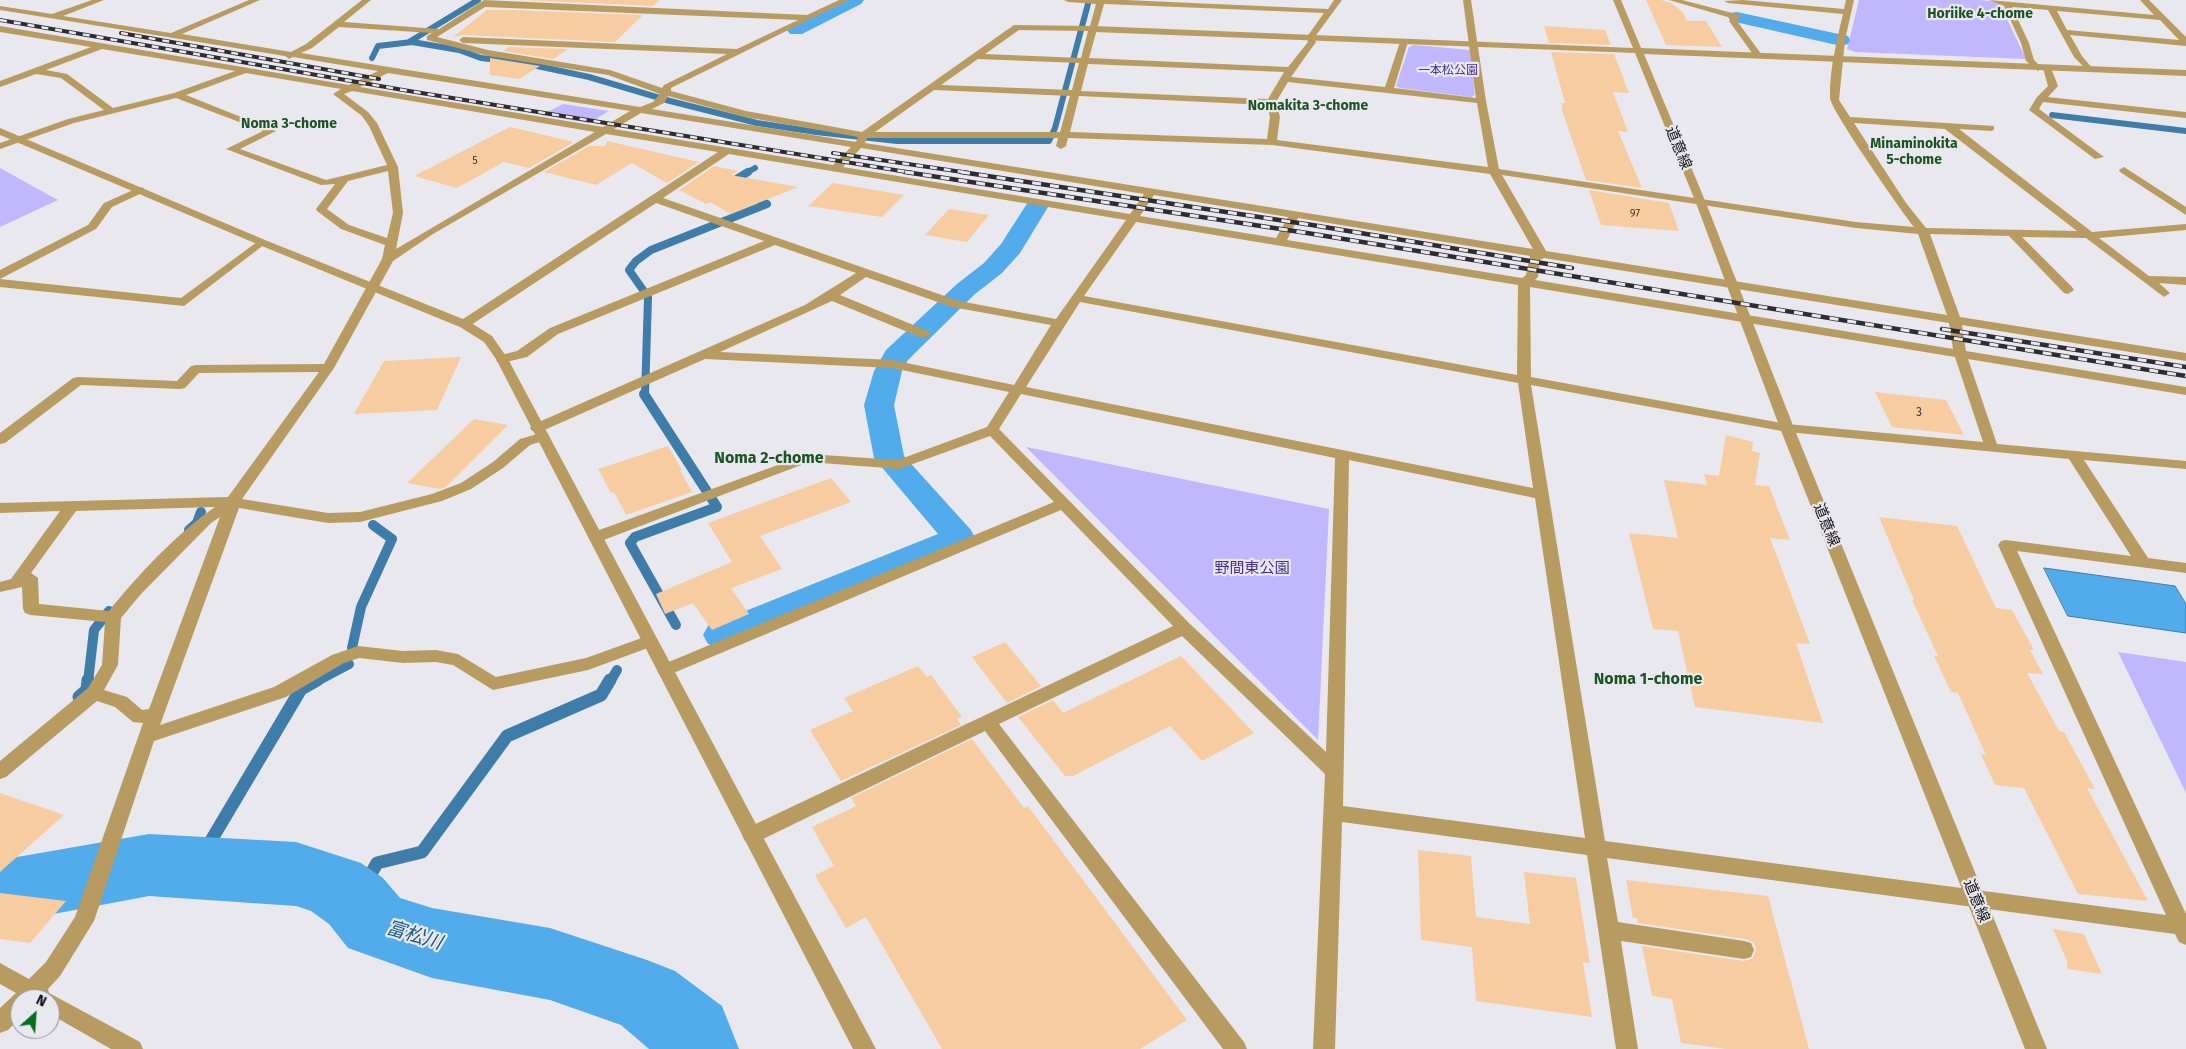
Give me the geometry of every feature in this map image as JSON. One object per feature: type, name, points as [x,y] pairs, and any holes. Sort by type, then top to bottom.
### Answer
[{"type":"street","points":[[52,17],[100,0]]},
{"type":"street","points":[[171,36],[256,0]]},
{"type":"street","points":[[0,146],[72,121],[176,95],[251,71],[309,46],[367,0]]},
{"type":"street","points":[[388,259],[429,232],[662,98],[667,87],[845,0]]},
{"type":"street","points":[[1068,0],[1328,11]]},
{"type":"street","points":[[1272,142],[1275,117],[1271,102],[1312,42],[1310,38],[1328,11],[1338,0]]},
{"type":"street","points":[[1467,0],[1481,101],[1494,171],[1542,255]]},
{"type":"street","name":"道意線","points":[[1617,0],[1701,203],[1787,428],[2036,1049]]},
{"type":"street","points":[[1673,0],[1737,17],[1733,21],[1758,55]]},
{"type":"street","points":[[1728,0],[1848,12]]},
{"type":"street","points":[[1850,0],[1841,40],[1834,100],[1902,205],[1923,231],[1956,320],[1960,354],[1992,448]]},
{"type":"street","points":[[1994,0],[2008,4],[2159,18]]},
{"type":"street","points":[[2144,0],[2159,18],[2186,43]]},
{"type":"street","points":[[1061,146],[1101,1]]},
{"type":"street","points":[[430,38],[487,2],[811,18]]},
{"type":"street","points":[[2008,4],[2025,43],[2030,61],[2043,68],[2053,86],[2040,99],[2034,110],[2099,157]]},
{"type":"street","points":[[0,8],[638,111],[862,140],[1064,135],[1272,142],[1494,171],[1856,225],[1923,231],[2091,235],[2186,227]]},
{"type":"street","points":[[2051,8],[2081,62],[2089,69]]},
{"type":"street","points":[[55,38],[92,24]]},
{"type":"street","points":[[337,24],[439,31]]},
{"type":"street","points":[[835,169],[862,140],[930,87],[1017,27],[2186,73]]},
{"type":"street","points":[[0,29],[727,152],[1744,317],[2186,391]]},
{"type":"street","points":[[2065,32],[2186,43]]},
{"type":"street","points":[[430,38],[739,52]]},
{"type":"street","points":[[430,38],[488,53],[610,74],[662,98],[862,140],[1151,192],[2186,357]]},
{"type":"street","points":[[1389,90],[1404,42]]},
{"type":"street","points":[[0,84],[102,46]]},
{"type":"street","points":[[973,56],[1289,74],[1389,90],[1481,101]]},
{"type":"street","points":[[36,70],[64,76],[112,112]]},
{"type":"street","points":[[37,989],[53,969],[84,921],[148,736],[233,502],[269,448],[328,368],[388,259],[398,213],[393,167],[374,125],[364,114],[338,94],[385,70]]},
{"type":"street","points":[[930,87],[1271,102]]},
{"type":"street","points":[[176,95],[271,131],[231,149],[325,183],[393,167]]},
{"type":"street","points":[[2040,99],[2185,115]]},
{"type":"street","points":[[2174,104],[2185,115]]},
{"type":"street","points":[[1847,120],[1991,128]]},
{"type":"street","points":[[1948,126],[2164,293]]},
{"type":"street","points":[[0,131],[261,242],[464,324],[488,339],[502,360],[596,537],[865,1049]]},
{"type":"street","points":[[464,324],[727,152]]},
{"type":"street","points":[[2124,170],[2186,212]]},
{"type":"street","points":[[344,179],[322,209],[329,218],[342,226],[392,243]]},
{"type":"street","points":[[0,275],[92,226],[108,205],[140,190]]},
{"type":"street","points":[[596,537],[808,458],[899,465],[992,430],[1059,323],[1135,218],[1151,192]]},
{"type":"street","points":[[655,198],[956,304],[1059,323]]},
{"type":"street","points":[[1280,242],[1294,215]]},
{"type":"street","points":[[2013,234],[2068,290]]},
{"type":"street","points":[[502,360],[522,354],[554,331],[776,240]]},
{"type":"street","points":[[0,283],[184,302],[261,242]]},
{"type":"street","points":[[1524,282],[1532,278],[1534,258],[1542,255]]},
{"type":"street","points":[[0,508],[233,502],[328,518],[360,517],[392,511],[437,498],[466,486],[498,465],[539,432],[831,296],[865,272]]},
{"type":"street","points":[[2148,279],[2186,281]]},
{"type":"street","points":[[1524,282],[1524,380],[1627,1049]]},
{"type":"street","points":[[831,296],[921,332]]},
{"type":"street","points":[[1077,298],[1787,428],[2186,465]]},
{"type":"street","points":[[705,355],[892,364],[1543,495]]},
{"type":"street","points":[[0,440],[78,381],[180,385],[196,368],[328,368]]},
{"type":"street","points":[[992,430],[1184,628],[1334,771]]},
{"type":"street","points":[[1324,1049],[1333,813],[1342,454]]},
{"type":"street","points":[[2074,456],[2143,562]]},
{"type":"street","points":[[0,772],[94,693],[110,664],[113,618],[134,590],[206,520],[233,502]]},
{"type":"street","points":[[665,670],[1063,504]]},
{"type":"street","points":[[8,585],[71,507]]},
{"type":"street","points":[[2183,931],[2006,545],[2186,568]]},
{"type":"street","points":[[8,585],[30,578],[30,609],[113,618]]},
{"type":"street","points":[[752,835],[1184,628]]},
{"type":"street","points":[[148,736],[280,692],[338,660],[358,652],[404,657],[436,656],[458,660],[493,684],[588,664],[650,641]]},
{"type":"street","points":[[94,693],[121,702],[138,717],[156,714]]},
{"type":"street","points":[[987,722],[1236,1049]]},
{"type":"street","points":[[1333,813],[1974,897],[2183,931]]},
{"type":"street","points":[[1609,930],[1744,950]]},
{"type":"street","points":[[0,974],[19,989]]},
{"type":"street","points":[[60,1008],[132,1049]]},
{"type":"street","points":[[0,1023],[10,1015]]},
{"type":"green space","points":[[1859,0],[1980,0],[1999,2],[2026,59],[1855,52],[1847,49]]},
{"type":"green space","name":"一本松公園","points":[[1414,45],[1470,50],[1475,95],[1471,97],[1396,86],[1409,47]]},
{"type":"green space","points":[[563,104],[609,111],[589,123],[541,115]]},
{"type":"green space","points":[[0,168],[58,200],[0,227]]},
{"type":"green space","name":"野間東公園","points":[[1026,447],[1329,509],[1318,740]]},
{"type":"green space","points":[[2118,652],[2186,662],[2186,793]]},
{"type":"water","points":[[2044,568],[2175,586],[2186,604],[2186,633],[2068,616]]},
{"type":"building","points":[[524,0],[659,0],[653,6]]},
{"type":"building","points":[[1646,0],[1661,0],[1671,3],[1683,12],[1687,21],[1706,21],[1722,47],[1666,45]]},
{"type":"building","points":[[487,10],[643,15],[615,42],[463,35],[453,37]]},
{"type":"building","points":[[1544,26],[1605,30],[1611,45],[1549,43]]},
{"type":"building","points":[[509,47],[568,49],[553,59],[503,51]]},
{"type":"building","points":[[1551,52],[1614,54],[1629,93],[1613,92],[1628,132],[1618,131],[1642,188],[1586,180],[1561,107],[1563,107],[1561,103],[1565,103]]},
{"type":"building","points":[[490,58],[540,66],[519,79],[490,75]]},
{"type":"building","points":[[510,127],[574,142],[529,168],[504,162],[457,188],[414,176]]},
{"type":"building","points":[[607,141],[699,162],[667,183],[632,163],[596,185],[544,172],[589,146],[605,146]]},
{"type":"building","points":[[714,166],[738,171],[731,175],[798,187],[731,214],[710,202],[706,204],[679,190]]},
{"type":"building","points":[[833,183],[904,195],[882,217],[808,206]]},
{"type":"building","points":[[1589,190],[1669,203],[1679,231],[1601,225]]},
{"type":"building","points":[[949,209],[989,215],[967,242],[925,235]]},
{"type":"building","points":[[461,357],[437,410],[354,414],[384,361]]},
{"type":"building","points":[[1875,392],[1946,400],[1964,435],[1892,427]]},
{"type":"building","points":[[474,419],[508,425],[446,487],[440,489],[407,483]]},
{"type":"building","points":[[1726,435],[1753,442],[1752,451],[1760,453],[1755,485],[1769,486],[1790,540],[1770,538],[1810,644],[1796,643],[1823,723],[1695,707],[1678,631],[1653,629],[1629,533],[1678,538],[1664,480],[1707,485],[1704,474],[1719,476]]},
{"type":"building","points":[[668,446],[692,492],[626,515],[614,492],[611,493],[598,469]]},
{"type":"building","points":[[831,478],[851,502],[760,536],[782,569],[731,588],[749,614],[712,630],[693,603],[665,614],[656,594],[732,562],[708,523]]},
{"type":"building","points":[[1879,517],[1957,526],[1996,608],[2012,610],[2034,650],[2030,650],[2043,674],[2027,673],[2059,731],[2064,732],[2095,789],[2087,788],[2148,901],[2078,894],[2024,788],[1995,785],[1981,754],[1986,755],[1958,693],[1951,692],[1934,656],[1938,656],[1912,600],[1914,600]]},
{"type":"building","points":[[1005,642],[1041,686],[1007,703],[972,657]]},
{"type":"building","points":[[1181,656],[1254,733],[1202,761],[1170,726],[1073,776],[1065,776],[1018,717],[1053,700],[1063,713]]},
{"type":"building","points":[[918,666],[927,677],[931,675],[962,717],[957,719],[961,725],[841,781],[810,730],[853,711],[844,698]]},
{"type":"building","points":[[972,739],[1024,808],[1028,806],[1187,1020],[1140,1049],[942,1049],[866,917],[846,928],[815,875],[834,866],[812,827],[856,806],[851,798]]},
{"type":"building","points":[[0,793],[64,815],[0,872]]},
{"type":"building","points":[[1418,850],[1471,856],[1476,917],[1530,924],[1524,872],[1576,878],[1590,963],[1583,962],[1592,1017],[1476,1001],[1472,947],[1421,940]]},
{"type":"building","points":[[1626,880],[1768,896],[1809,1049],[1726,1049],[1681,1043],[1672,999],[1652,996],[1642,946],[1744,961],[1753,958],[1756,949],[1753,942],[1745,939],[1638,923],[1637,918],[1633,918]]},
{"type":"building","points":[[0,893],[66,901],[30,943],[0,939]]},
{"type":"building","points":[[2053,929],[2084,934],[2102,974],[2067,969],[2067,961]]},
{"type":"waterway","points":[[409,42],[478,0]]},
{"type":"waterway","points":[[796,30],[855,0]]},
{"type":"waterway","points":[[372,58],[378,46],[412,42],[459,50],[481,58],[523,63],[589,77],[670,101],[757,123],[897,141],[1049,141],[1055,128],[1089,0]]},
{"type":"waterway","points":[[1737,17],[1841,40]]},
{"type":"waterway","points":[[2052,115],[2186,131]]},
{"type":"waterway","points":[[746,173],[755,168]]},
{"type":"waterway","points":[[730,183],[748,172]]},
{"type":"waterway","points":[[645,396],[648,297],[629,270],[636,261],[651,250],[767,204],[752,196]]},
{"type":"waterway","points":[[721,635],[959,538],[889,458],[879,405],[888,371],[896,356],[966,289],[993,268],[1011,248],[1036,207]]},
{"type":"waterway","points":[[645,396],[717,507],[635,537],[630,543],[676,625]]},
{"type":"waterway","points":[[189,530],[197,523],[201,512]]},
{"type":"waterway","points":[[352,648],[361,607],[392,539],[373,525]]},
{"type":"waterway","points":[[88,682],[94,630],[109,611]]},
{"type":"waterway","points":[[315,682],[349,664]]},
{"type":"waterway","points":[[610,682],[617,670]]},
{"type":"waterway","points":[[79,697],[87,690],[88,680]]},
{"type":"waterway","points":[[177,867],[206,849],[301,689],[317,680]]},
{"type":"waterway","points":[[356,901],[377,863],[422,852],[507,736],[601,695],[610,680]]},
{"type":"waterway","name":"富松川","points":[[0,892],[149,865],[296,874],[335,886],[356,901],[375,924],[432,943],[550,964],[647,997],[693,1034],[698,1049]]},
{"type":"railway","points":[[0,20],[403,90],[913,173]]},
{"type":"railway","points":[[121,33],[379,79]]},
{"type":"railway","points":[[833,153],[969,173]]},
{"type":"railway","points":[[905,172],[1307,233],[2186,376]]},
{"type":"railway","points":[[961,172],[1312,225],[1572,268]]},
{"type":"railway","points":[[1942,329],[2186,367]]},
{"type":"district","name":"Horiike 4-chome","points":[[1980,14]]},
{"type":"district","name":"Nomakita 3-chome","points":[[1308,106]]},
{"type":"district","name":"Noma 3-chome","points":[[289,124]]},
{"type":"district","name":"Minaminokita 5-chome","points":[[1914,152]]},
{"type":"district","name":"Noma 2-chome","points":[[769,459]]},
{"type":"district","name":"Noma 1-chome","points":[[1648,680]]}]
